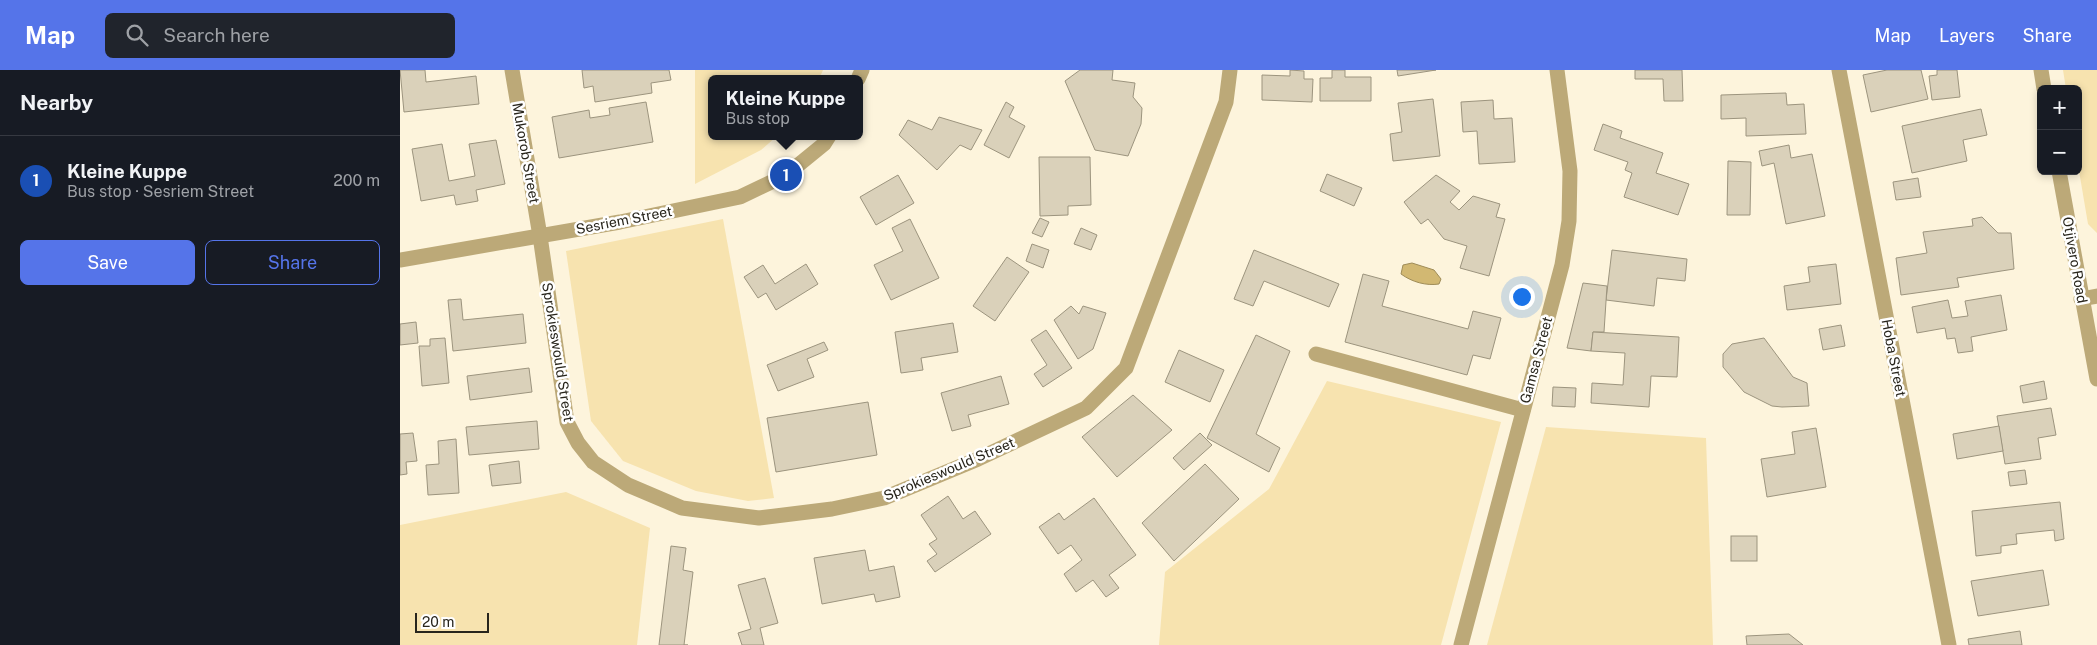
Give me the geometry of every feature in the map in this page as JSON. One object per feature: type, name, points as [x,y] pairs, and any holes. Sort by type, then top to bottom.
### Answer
[{"type":"street","name":"Mukorob Street","points":[[512,70],[540,236]]},
{"type":"street","name":"Sprokieswould Street","points":[[540,236],[566,422],[578,444],[593,462],[628,486],[682,508],[759,518],[832,509],[884,498],[978,458],[1086,408],[1126,368],[1226,102],[1230,70]]},
{"type":"street","name":"Gamsa Street","points":[[1461,645],[1562,265],[1569,221],[1570,171],[1557,70]]},
{"type":"street","name":"Hoba Street","points":[[1839,70],[1949,645]]},
{"type":"street","points":[[2041,70],[2043,85]]},
{"type":"street","name":"Sesriem Street","points":[[400,260],[620,222],[740,197],[786,175],[824,144],[826,140]]},
{"type":"street","name":"Otjivero Road","points":[[2060,175],[2097,379]]},
{"type":"street","points":[[2081,299],[2097,296]]},
{"type":"street","points":[[1316,354],[1523,410]]},
{"type":"shaded area","points":[[695,70],[823,70],[821,75],[708,75],[708,140],[772,140],[761,150],[695,184]]},
{"type":"shaded area","points":[[2063,70],[2097,70],[2097,233],[2088,224],[2080,175],[2082,175],[2082,85],[2065,85]]},
{"type":"shaded area","points":[[723,219],[774,498],[748,501],[696,491],[623,461],[591,421],[566,251]]},
{"type":"shaded area","points":[[1412,263],[1434,270],[1441,279],[1439,284],[1419,283],[1401,274],[1403,265]]},
{"type":"shaded area","points":[[1327,381],[1501,422],[1441,645],[1159,645],[1165,572],[1269,489]]},
{"type":"shaded area","points":[[1546,427],[1706,438],[1713,645],[1487,645]]},
{"type":"shaded area","points":[[566,492],[650,528],[637,645],[400,645],[400,525]]},
{"type":"building","points":[[400,70],[425,70],[426,82],[476,76],[479,104],[404,112]]},
{"type":"building","points":[[582,70],[669,70],[671,80],[651,83],[652,93],[595,102],[593,86],[584,88]]},
{"type":"building","points":[[1080,70],[1113,70],[1112,80],[1135,83],[1133,97],[1142,108],[1141,124],[1128,156],[1095,150],[1065,81]]},
{"type":"building","points":[[1290,70],[1304,71],[1304,79],[1313,79],[1312,102],[1262,100],[1262,75],[1290,76]]},
{"type":"building","points":[[1332,70],[1345,70],[1345,77],[1371,77],[1371,101],[1320,101],[1320,78],[1332,78]]},
{"type":"building","points":[[1397,70],[1436,70],[1398,76]]},
{"type":"building","points":[[1635,70],[1682,70],[1683,101],[1664,101],[1663,79],[1635,79]]},
{"type":"building","points":[[1887,70],[1921,70],[1928,99],[1871,112],[1863,75]]},
{"type":"building","points":[[1937,70],[1957,70],[1960,97],[1932,100],[1929,76],[1937,75]]},
{"type":"building","points":[[1786,93],[1787,105],[1804,104],[1806,134],[1746,136],[1746,118],[1721,119],[1721,95]]},
{"type":"building","points":[[1433,99],[1440,156],[1393,161],[1390,134],[1402,132],[1398,103]]},
{"type":"building","points":[[1493,100],[1494,119],[1512,118],[1515,162],[1479,164],[1477,131],[1463,132],[1461,102]]},
{"type":"building","points":[[646,102],[653,142],[559,158],[552,117],[589,110],[590,118],[610,115],[609,108]]},
{"type":"building","points":[[1006,102],[1014,107],[1009,117],[1025,126],[1009,158],[984,145]]},
{"type":"building","points":[[1981,109],[1987,135],[1963,140],[1967,161],[1912,173],[1902,126]]},
{"type":"building","points":[[939,117],[982,130],[971,150],[960,145],[937,170],[899,135],[908,120],[932,130]]},
{"type":"building","points":[[1603,124],[1622,131],[1620,138],[1663,153],[1656,173],[1689,184],[1678,215],[1624,197],[1632,173],[1625,170],[1628,162],[1594,150]]},
{"type":"building","points":[[496,140],[505,184],[476,190],[478,201],[456,205],[454,195],[421,201],[412,149],[442,144],[449,181],[475,176],[469,144]]},
{"type":"building","points":[[1789,145],[1791,158],[1812,154],[1825,216],[1786,224],[1774,163],[1762,166],[1759,151]]},
{"type":"building","points":[[1039,157],[1090,157],[1091,205],[1068,206],[1068,215],[1040,216]]},
{"type":"building","points":[[1728,161],[1751,162],[1750,215],[1727,215]]},
{"type":"building","points":[[1327,174],[1362,188],[1354,206],[1320,191]]},
{"type":"building","points":[[898,175],[914,203],[876,225],[860,197]]},
{"type":"building","points":[[1436,175],[1460,191],[1450,202],[1459,210],[1473,196],[1500,204],[1496,217],[1505,219],[1489,276],[1460,268],[1467,246],[1444,239],[1428,219],[1421,224],[1404,202]]},
{"type":"building","points":[[1918,178],[1921,197],[1896,200],[1893,182]]},
{"type":"building","points":[[1982,217],[1998,233],[2011,233],[2014,269],[1957,278],[1959,287],[1901,295],[1896,258],[1927,253],[1923,232],[1973,226],[1972,219]]},
{"type":"building","points":[[1040,218],[1049,222],[1042,237],[1032,233]]},
{"type":"building","points":[[910,219],[939,278],[891,300],[874,265],[903,251],[892,228]]},
{"type":"building","points":[[1081,228],[1097,235],[1091,250],[1074,244]]},
{"type":"building","points":[[1032,244],[1049,250],[1043,268],[1026,261]]},
{"type":"building","points":[[1254,250],[1339,284],[1329,307],[1264,281],[1253,306],[1234,299]]},
{"type":"building","points":[[1612,250],[1687,259],[1685,281],[1657,278],[1654,306],[1606,300]]},
{"type":"building","points":[[1007,257],[1029,272],[995,321],[973,306]]},
{"type":"building","points":[[806,264],[818,284],[776,310],[766,293],[758,298],[744,277],[763,265],[775,284]]},
{"type":"building","points":[[1836,264],[1841,304],[1787,310],[1784,286],[1810,282],[1808,267]]},
{"type":"building","points":[[1363,274],[1389,281],[1382,306],[1468,329],[1473,311],[1501,318],[1490,359],[1473,355],[1467,375],[1345,342]]},
{"type":"building","points":[[1583,283],[1607,286],[1604,332],[1593,332],[1591,351],[1567,348]]},
{"type":"building","points":[[2001,295],[2007,330],[1971,337],[1973,351],[1958,353],[1955,338],[1947,339],[1945,328],[1917,333],[1912,307],[1948,300],[1952,318],[1968,316],[1965,301]]},
{"type":"building","points":[[461,299],[463,320],[523,314],[526,343],[453,351],[448,300]]},
{"type":"building","points":[[1071,306],[1079,314],[1083,306],[1106,313],[1093,349],[1078,359],[1054,320]]},
{"type":"building","points":[[416,322],[418,343],[400,345],[400,324]]},
{"type":"building","points":[[953,323],[958,352],[921,358],[923,370],[901,373],[895,332]]},
{"type":"building","points":[[1841,325],[1845,346],[1823,350],[1819,329]]},
{"type":"building","points":[[1046,330],[1072,368],[1043,387],[1034,374],[1047,365],[1031,340]]},
{"type":"building","points":[[1593,332],[1679,337],[1677,377],[1651,376],[1649,407],[1591,403],[1592,383],[1623,385],[1625,353],[1591,351]]},
{"type":"building","points":[[1256,335],[1290,351],[1256,434],[1280,448],[1269,472],[1207,438]]},
{"type":"building","points":[[445,338],[449,383],[422,386],[419,346],[430,346],[430,339]]},
{"type":"building","points":[[1764,338],[1793,377],[1807,383],[1809,406],[1772,406],[1744,392],[1723,367],[1723,354],[1732,344]]},
{"type":"building","points":[[824,342],[828,350],[807,359],[814,377],[778,391],[767,365]]},
{"type":"building","points":[[1179,350],[1224,370],[1210,402],[1165,382]]},
{"type":"building","points":[[529,368],[532,392],[470,400],[467,376]]},
{"type":"building","points":[[1001,376],[1009,404],[968,415],[971,426],[952,431],[941,393]]},
{"type":"building","points":[[2044,381],[2047,399],[2023,403],[2020,386]]},
{"type":"building","points":[[1553,387],[1576,388],[1575,407],[1552,406]]},
{"type":"building","points":[[1133,395],[1172,430],[1117,477],[1082,437]]},
{"type":"building","points":[[868,402],[877,455],[776,472],[767,418]]},
{"type":"building","points":[[2051,408],[2056,435],[2038,438],[2041,459],[2005,464],[1997,416]]},
{"type":"building","points":[[537,421],[539,449],[469,455],[466,427]]},
{"type":"building","points":[[1999,426],[2003,451],[1957,459],[1953,434]]},
{"type":"building","points":[[1816,428],[1826,487],[1767,497],[1761,459],[1795,454],[1792,432]]},
{"type":"building","points":[[413,433],[417,461],[406,462],[407,474],[400,475],[400,434]]},
{"type":"building","points":[[1200,433],[1212,445],[1184,470],[1173,458]]},
{"type":"building","points":[[456,439],[459,493],[428,495],[426,465],[439,464],[438,441]]},
{"type":"building","points":[[519,461],[521,483],[492,486],[489,465]]},
{"type":"building","points":[[1205,464],[1239,499],[1174,561],[1142,523]]},
{"type":"building","points":[[2025,470],[2027,484],[2010,486],[2008,472]]},
{"type":"building","points":[[948,496],[963,519],[975,511],[991,534],[935,572],[927,561],[937,554],[929,544],[937,539],[921,515]]},
{"type":"building","points":[[1094,498],[1136,555],[1109,575],[1119,588],[1106,597],[1093,580],[1076,592],[1064,574],[1082,560],[1071,545],[1058,554],[1039,527],[1059,513],[1064,520]]},
{"type":"building","points":[[2060,502],[2064,539],[2055,541],[2054,530],[2016,534],[2017,544],[2001,546],[2001,553],[1976,556],[1972,511]]},
{"type":"building","points":[[1731,536],[1757,536],[1757,561],[1731,561]]},
{"type":"building","points":[[671,546],[686,548],[683,570],[693,572],[684,645],[659,645]]},
{"type":"building","points":[[865,550],[869,571],[894,566],[900,597],[876,602],[874,594],[822,604],[814,558]]},
{"type":"building","points":[[2043,570],[2049,605],[1978,616],[1971,581]]},
{"type":"building","points":[[765,578],[778,623],[760,628],[764,645],[742,645],[738,633],[751,629],[738,585]]},
{"type":"building","points":[[2020,631],[2022,645],[1969,645],[1968,639]]},
{"type":"building","points":[[1789,634],[1803,645],[1747,645],[1746,636]]},
{"type":"place","name":"Kleine Kuppe","points":[[786,175]]}]
